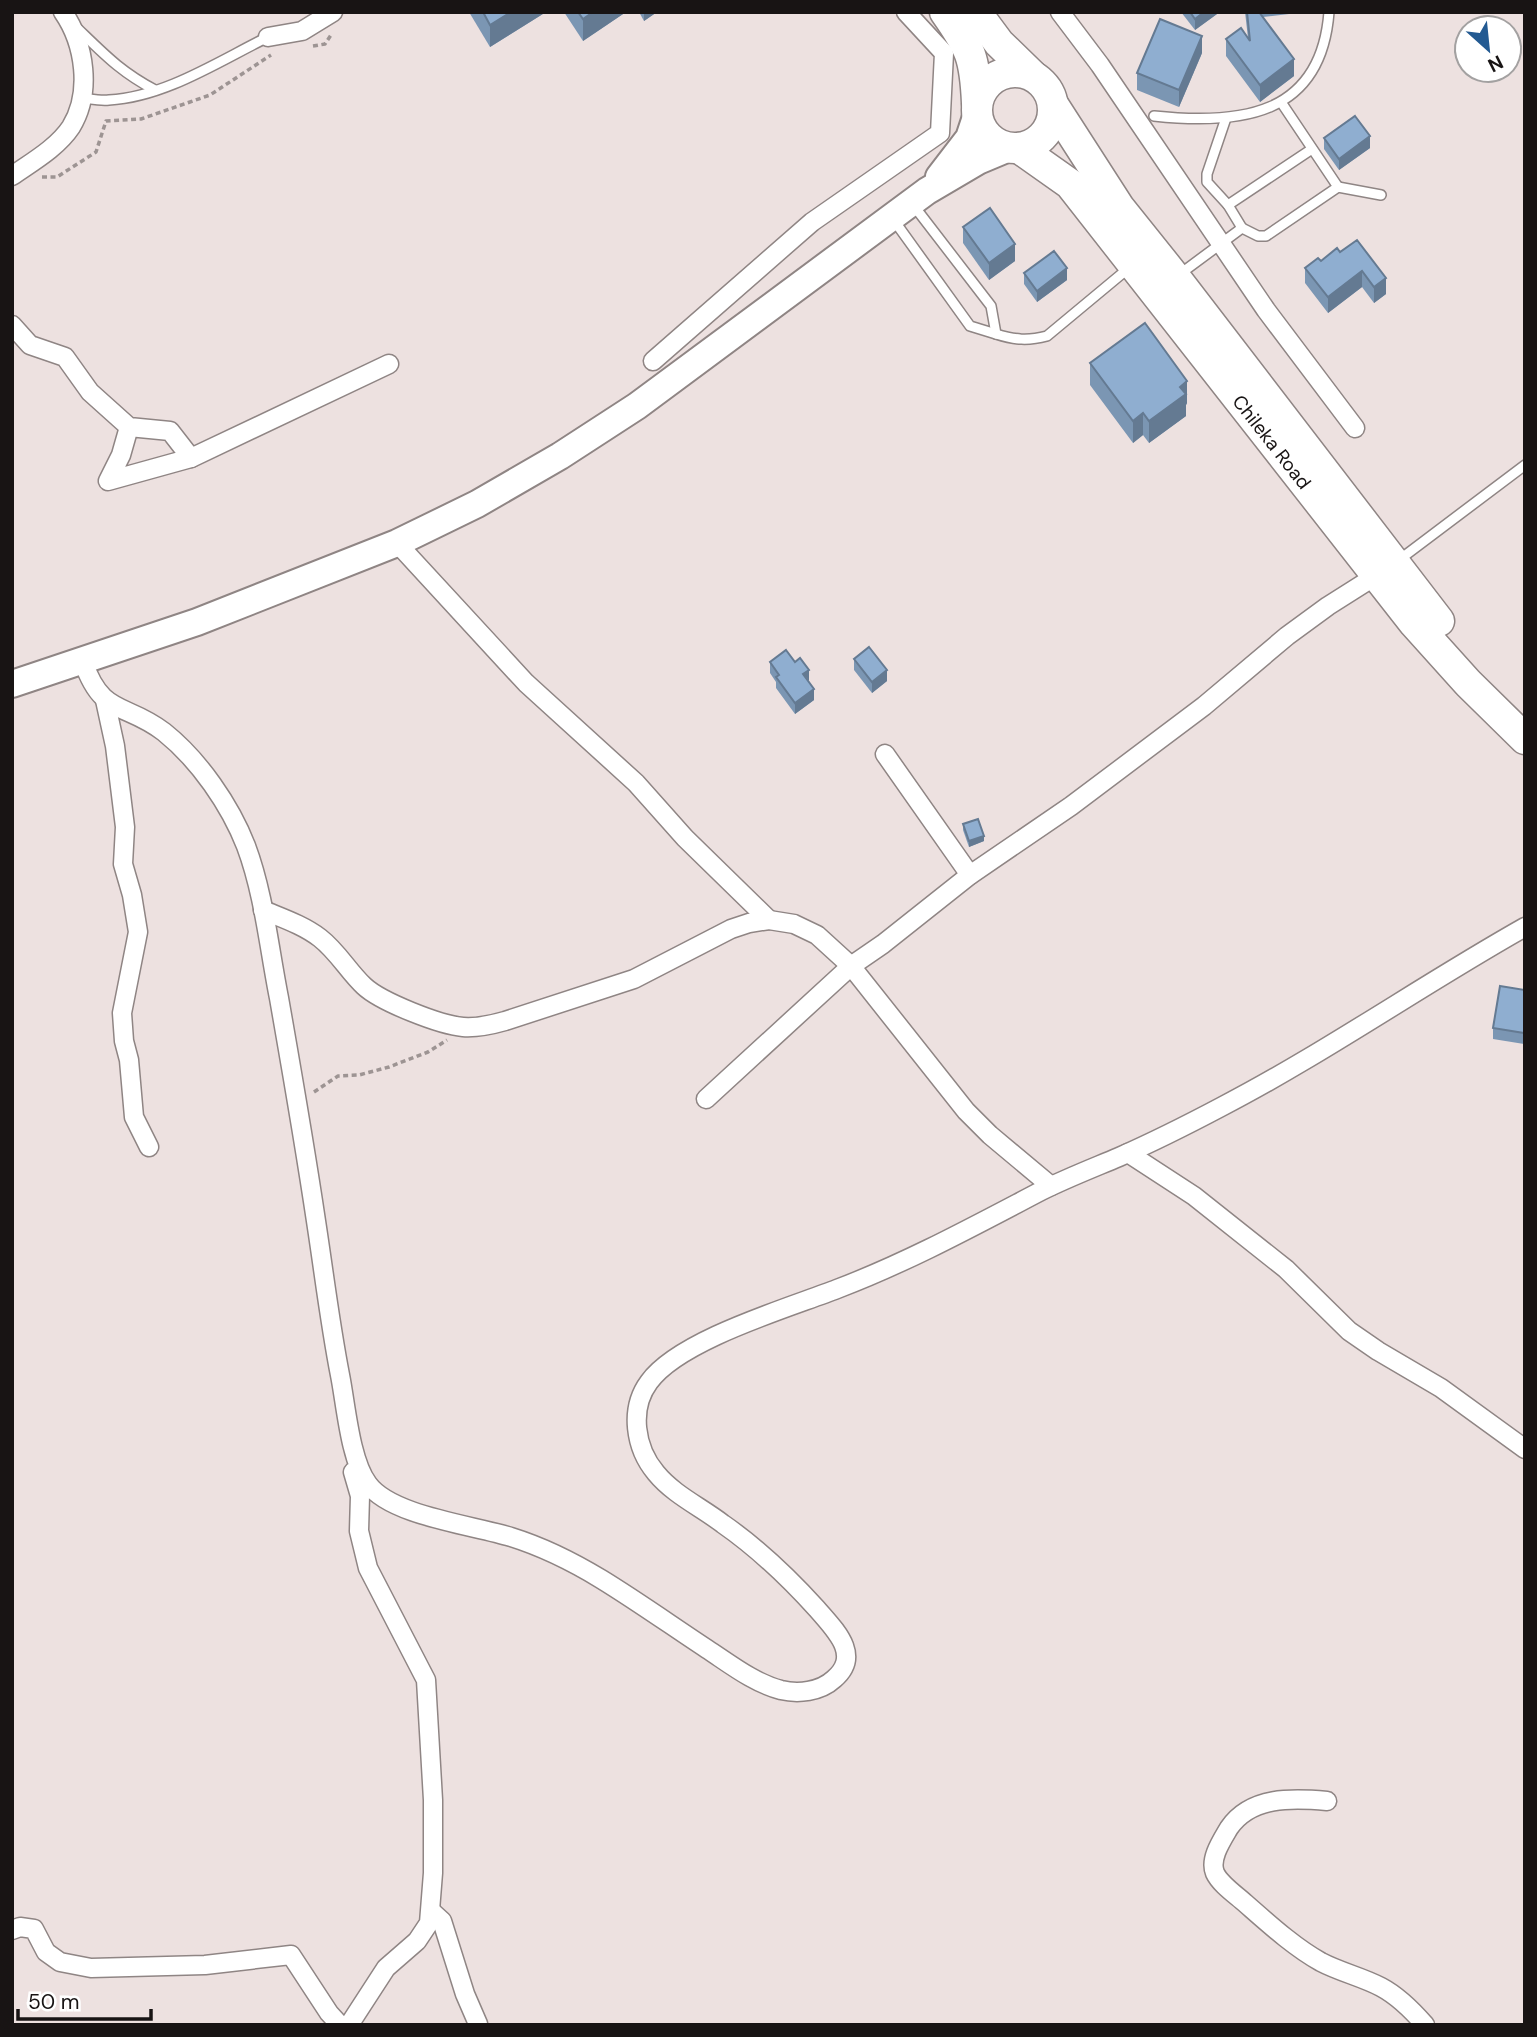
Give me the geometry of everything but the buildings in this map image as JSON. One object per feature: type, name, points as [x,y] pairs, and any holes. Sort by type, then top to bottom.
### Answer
[{"type":"highway","points":[[945,12],[966,43],[975,67],[977,108]]},
{"type":"highway","name":"Chileka Road","points":[[976,12],[999,43],[1047,88],[1054,106],[1119,207],[1175,277],[1386,569],[1414,623],[1468,683],[1525,738]]},
{"type":"highway","points":[[977,108],[980,94],[993,79],[1012,72],[1031,75]]},
{"type":"highway","points":[[1014,148],[1029,146],[1045,134],[1053,116],[1054,106]]},
{"type":"highway","name":"Chileka Road","points":[[977,108],[984,132],[990,139],[1014,148],[1070,184],[1386,569]]},
{"type":"highway","points":[[1386,569],[1428,608],[1525,710]]},
{"type":"main road","points":[[910,204],[969,138],[977,108]]},
{"type":"main road","points":[[12,684],[197,622],[397,543],[477,504],[560,456],[626,413],[910,204],[978,161],[1014,148]]},
{"type":"street","points":[[271,45],[332,12]]},
{"type":"street","points":[[653,361],[812,222],[940,133],[944,53],[906,12]]},
{"type":"street","points":[[1060,12],[1100,65],[1266,310],[1356,428]]},
{"type":"street","points":[[12,176],[47,153],[71,127],[82,98],[82,57],[65,15]]},
{"type":"street","points":[[12,325],[30,345],[65,357],[90,392],[129,427],[170,431],[191,458]]},
{"type":"street","points":[[129,427],[121,455],[108,481],[191,458],[389,364]]},
{"type":"street","points":[[397,543],[526,683],[619,766],[685,838],[769,920]]},
{"type":"street","points":[[706,1099],[850,966],[883,944],[970,875],[1071,806],[1194,714],[1297,629],[1386,569]]},
{"type":"street","points":[[83,662],[96,692],[105,700],[164,732],[192,761],[225,805],[244,841],[263,909],[298,1104],[329,1324],[354,1453],[370,1488],[401,1508],[514,1538],[567,1560],[599,1578],[745,1674],[783,1691],[802,1693],[823,1686],[838,1677],[848,1662],[846,1646],[785,1574],[744,1539],[675,1492],[653,1471],[638,1444],[637,1413],[647,1384],[679,1355],[728,1331],[878,1273],[1051,1186],[1128,1153],[1219,1108],[1288,1071],[1461,963],[1525,927]]},
{"type":"street","points":[[105,700],[115,746],[125,827],[123,864],[132,895],[138,932],[122,1013],[124,1041],[130,1060],[134,1117],[149,1147]]},
{"type":"street","points":[[885,754],[970,875]]},
{"type":"street","points":[[263,909],[298,924],[320,938],[364,986],[377,996],[397,1006],[461,1027],[484,1027],[602,990],[664,965],[731,929],[749,923],[769,920],[794,924],[817,935],[850,966],[966,1111],[990,1135],[1051,1186]]},
{"type":"street","points":[[1128,1153],[1194,1196],[1286,1269],[1349,1331],[1441,1388],[1525,1449]]},
{"type":"street","points":[[349,2025],[386,1968],[417,1941],[429,1923],[433,1801],[426,1680],[368,1568],[359,1531],[360,1496],[352,1470],[354,1453]]},
{"type":"street","points":[[1327,1801],[1292,1798],[1265,1804],[1240,1815],[1231,1825],[1217,1851],[1215,1873],[1307,1954],[1382,1987],[1401,2000],[1425,2025]]},
{"type":"street","points":[[431,1911],[442,1921],[465,1994],[478,2024]]},
{"type":"street","points":[[12,1930],[20,1927],[34,1929],[46,1952],[60,1962],[90,1968],[205,1965],[291,1955],[329,2013],[340,2025]]},
{"type":"lane","points":[[1154,116],[1195,120],[1226,118],[1251,115],[1281,102],[1297,90],[1316,64],[1326,40],[1329,12]]},
{"type":"lane","points":[[65,15],[114,65],[155,90]]},
{"type":"lane","points":[[82,98],[107,101],[132,97],[271,45]]},
{"type":"lane","points":[[1281,102],[1338,187]]},
{"type":"lane","points":[[1226,118],[1206,174],[1207,182],[1228,205],[1242,228],[1258,236],[1266,236],[1338,187],[1381,195]]},
{"type":"lane","points":[[1228,205],[1312,149]]},
{"type":"lane","points":[[910,204],[991,306],[996,334]]},
{"type":"lane","points":[[910,204],[970,326],[1015,341],[1047,336],[1134,263]]},
{"type":"lane","points":[[1175,277],[1242,228]]},
{"type":"lane","points":[[1386,569],[1525,466]]},
{"type":"path","points":[[312,46],[325,44],[332,33]]},
{"type":"path","points":[[40,178],[57,177],[96,152],[106,121],[141,118],[210,95],[271,45]]},
{"type":"path","points":[[298,1104],[338,1076],[359,1074],[402,1062],[443,1044],[461,1027]]}]
